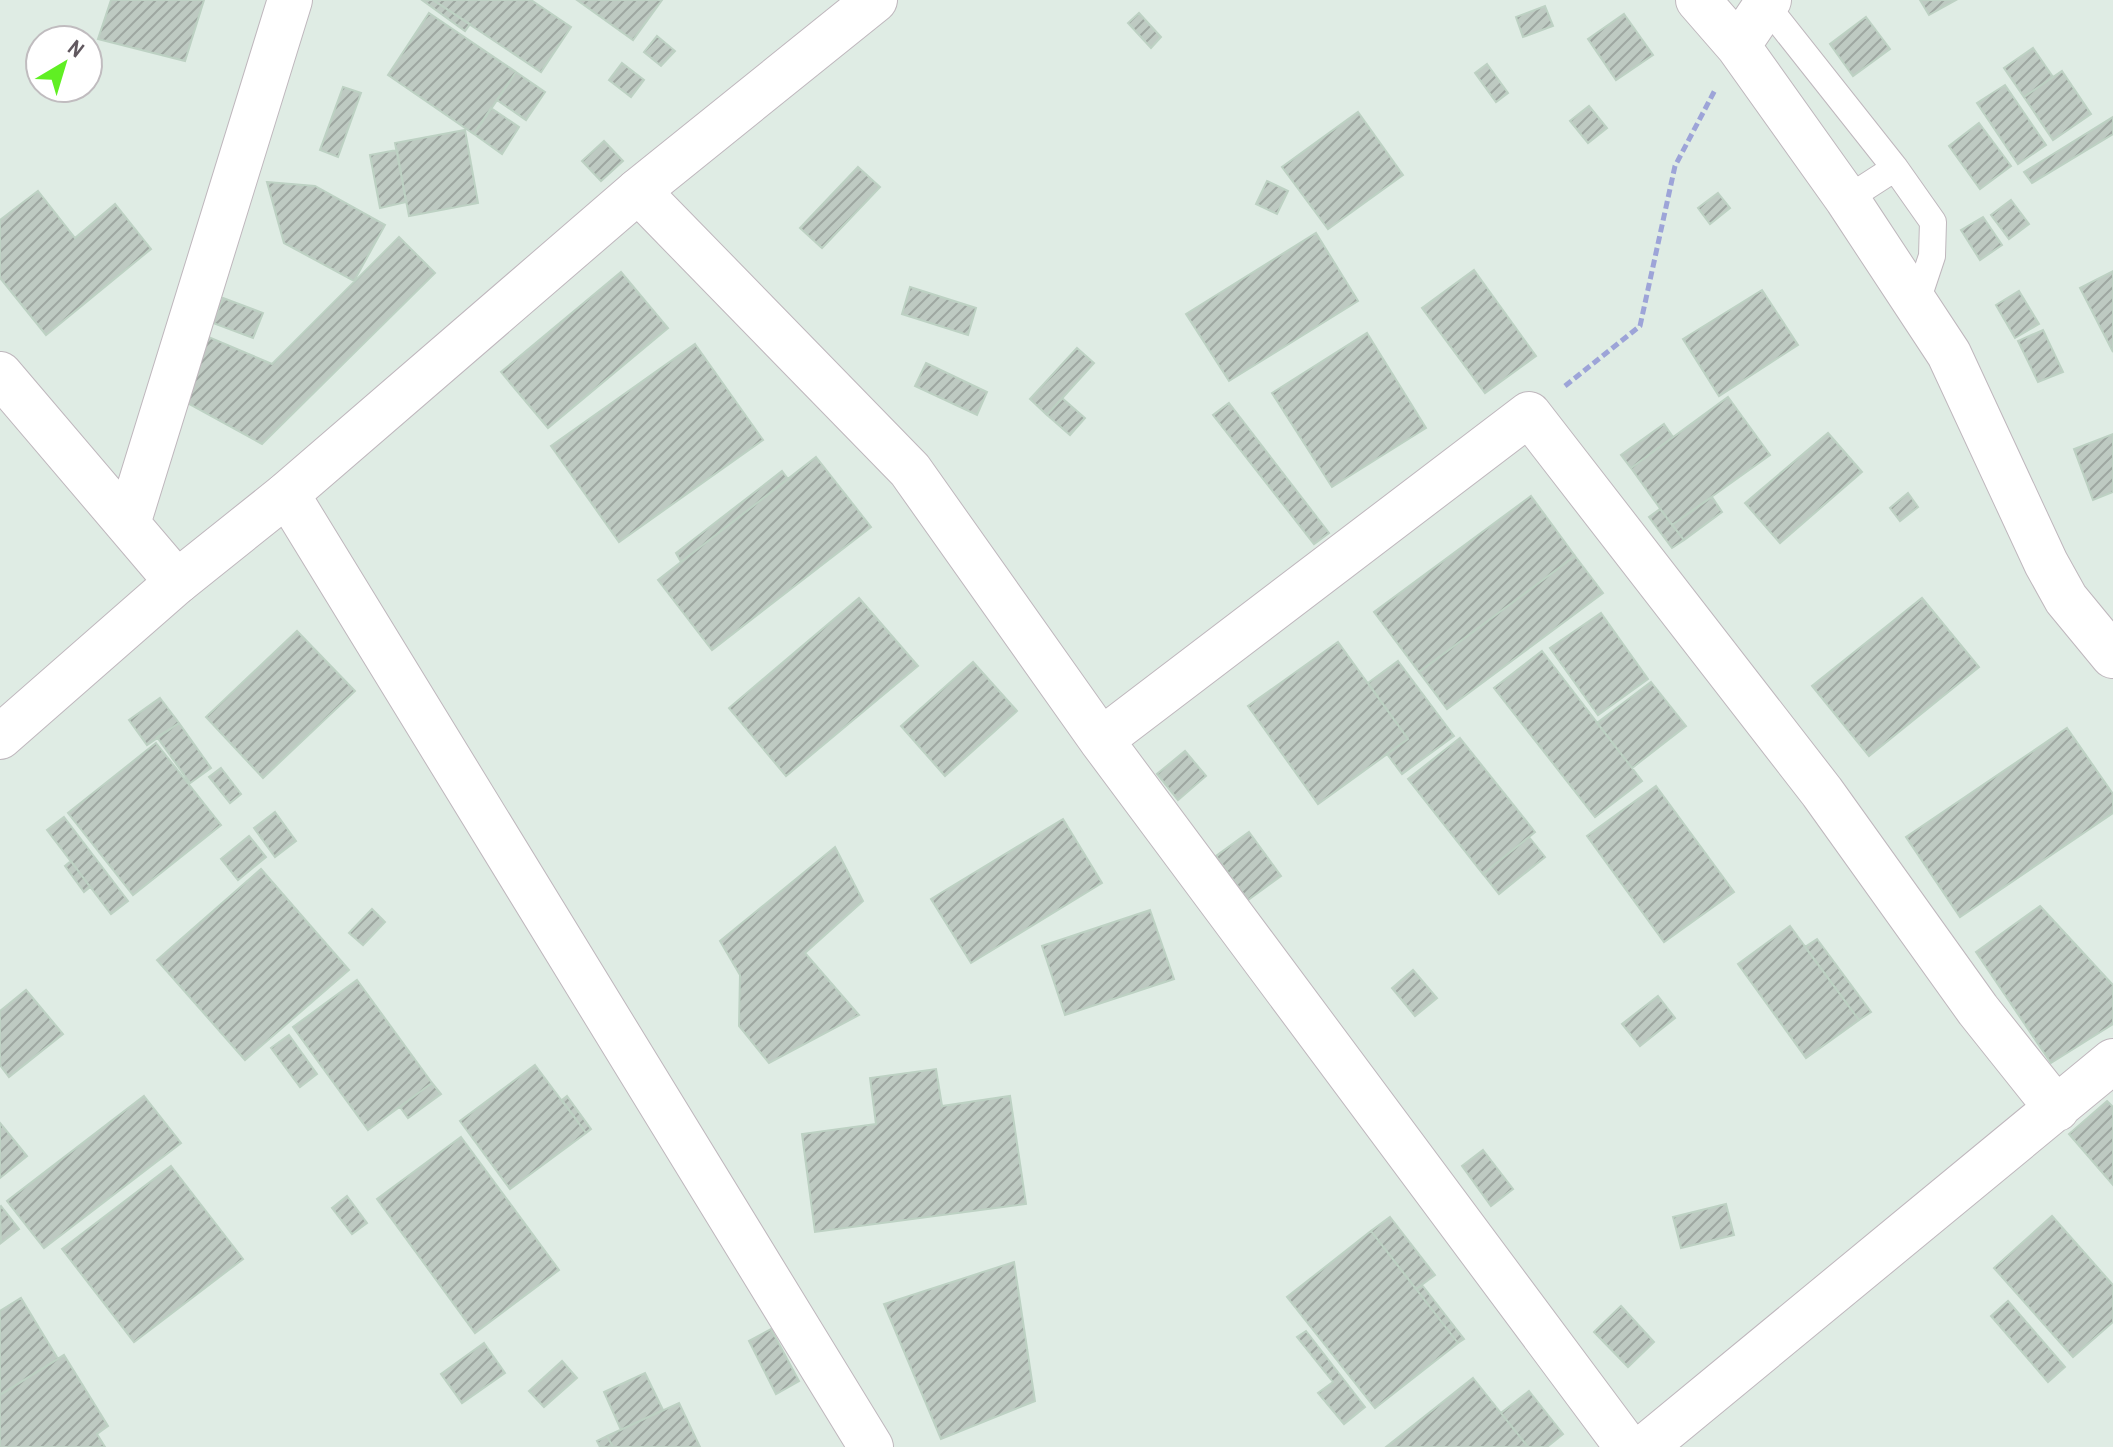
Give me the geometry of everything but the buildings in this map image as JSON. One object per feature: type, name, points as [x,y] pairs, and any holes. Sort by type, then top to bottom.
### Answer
[{"type":"street","points":[[128,524],[290,0]]},
{"type":"street","points":[[0,737],[177,582],[287,494],[638,191],[875,0]]},
{"type":"street","points":[[1698,0],[1738,46],[1847,199],[1949,354],[2046,563],[2066,599],[2113,656]]},
{"type":"street","points":[[1738,46],[1767,2]]},
{"type":"street","points":[[638,191],[910,470],[1101,740],[1627,1447]]},
{"type":"street","points":[[0,374],[177,582]]},
{"type":"street","points":[[1101,740],[1529,414],[1822,792],[1978,1010],[2057,1109]]},
{"type":"street","points":[[287,494],[871,1447]]},
{"type":"street","points":[[1645,1447],[2113,1061]]},
{"type":"lane","points":[[1767,2],[1933,222],[1932,256],[1916,304]]},
{"type":"lane","points":[[1847,199],[1895,168]]},
{"type":"path","points":[[1529,414],[1640,326],[1675,166],[1738,46]]}]
